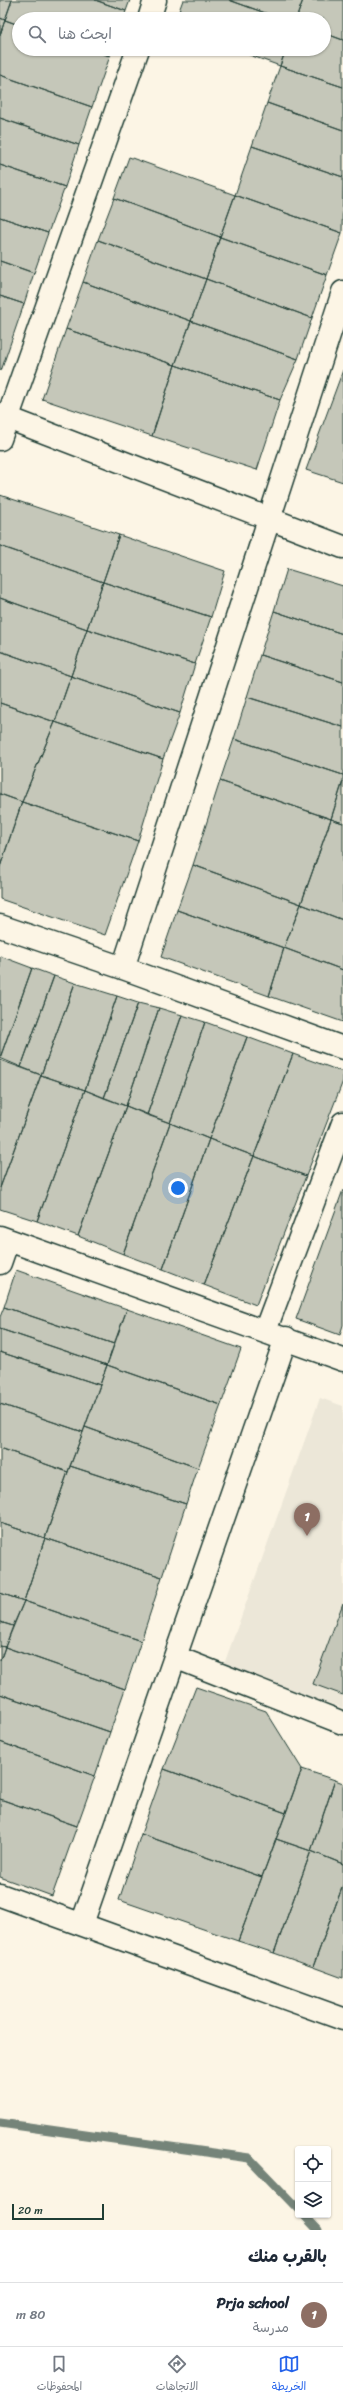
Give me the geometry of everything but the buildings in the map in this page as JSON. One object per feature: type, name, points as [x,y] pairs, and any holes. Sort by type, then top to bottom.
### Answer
[{"type":"street","points":[[151,12],[155,0]]},
{"type":"street","points":[[0,439],[4,416],[135,56]]},
{"type":"street","points":[[123,968],[343,292]]},
{"type":"street","points":[[4,416],[270,520],[343,546]]},
{"type":"street","points":[[0,926],[123,968],[343,1048]]},
{"type":"street","points":[[265,1331],[343,1123]]},
{"type":"street","points":[[0,1263],[4,1238],[286,1338],[343,1360]]},
{"type":"street","points":[[82,1924],[286,1338]]},
{"type":"street","points":[[175,1657],[343,1723]]},
{"type":"street","points":[[0,1895],[343,2019]]},
{"type":"shaded area","points":[[320,1398],[343,1406],[343,1708],[223,1667]]},
{"type":"waterway","points":[[0,2123],[249,2158],[295,2206]]},
{"type":"waterway","points":[[307,2218],[318,2230]]},
{"type":"place","name":"Prja school","points":[[307,1536]]}]
